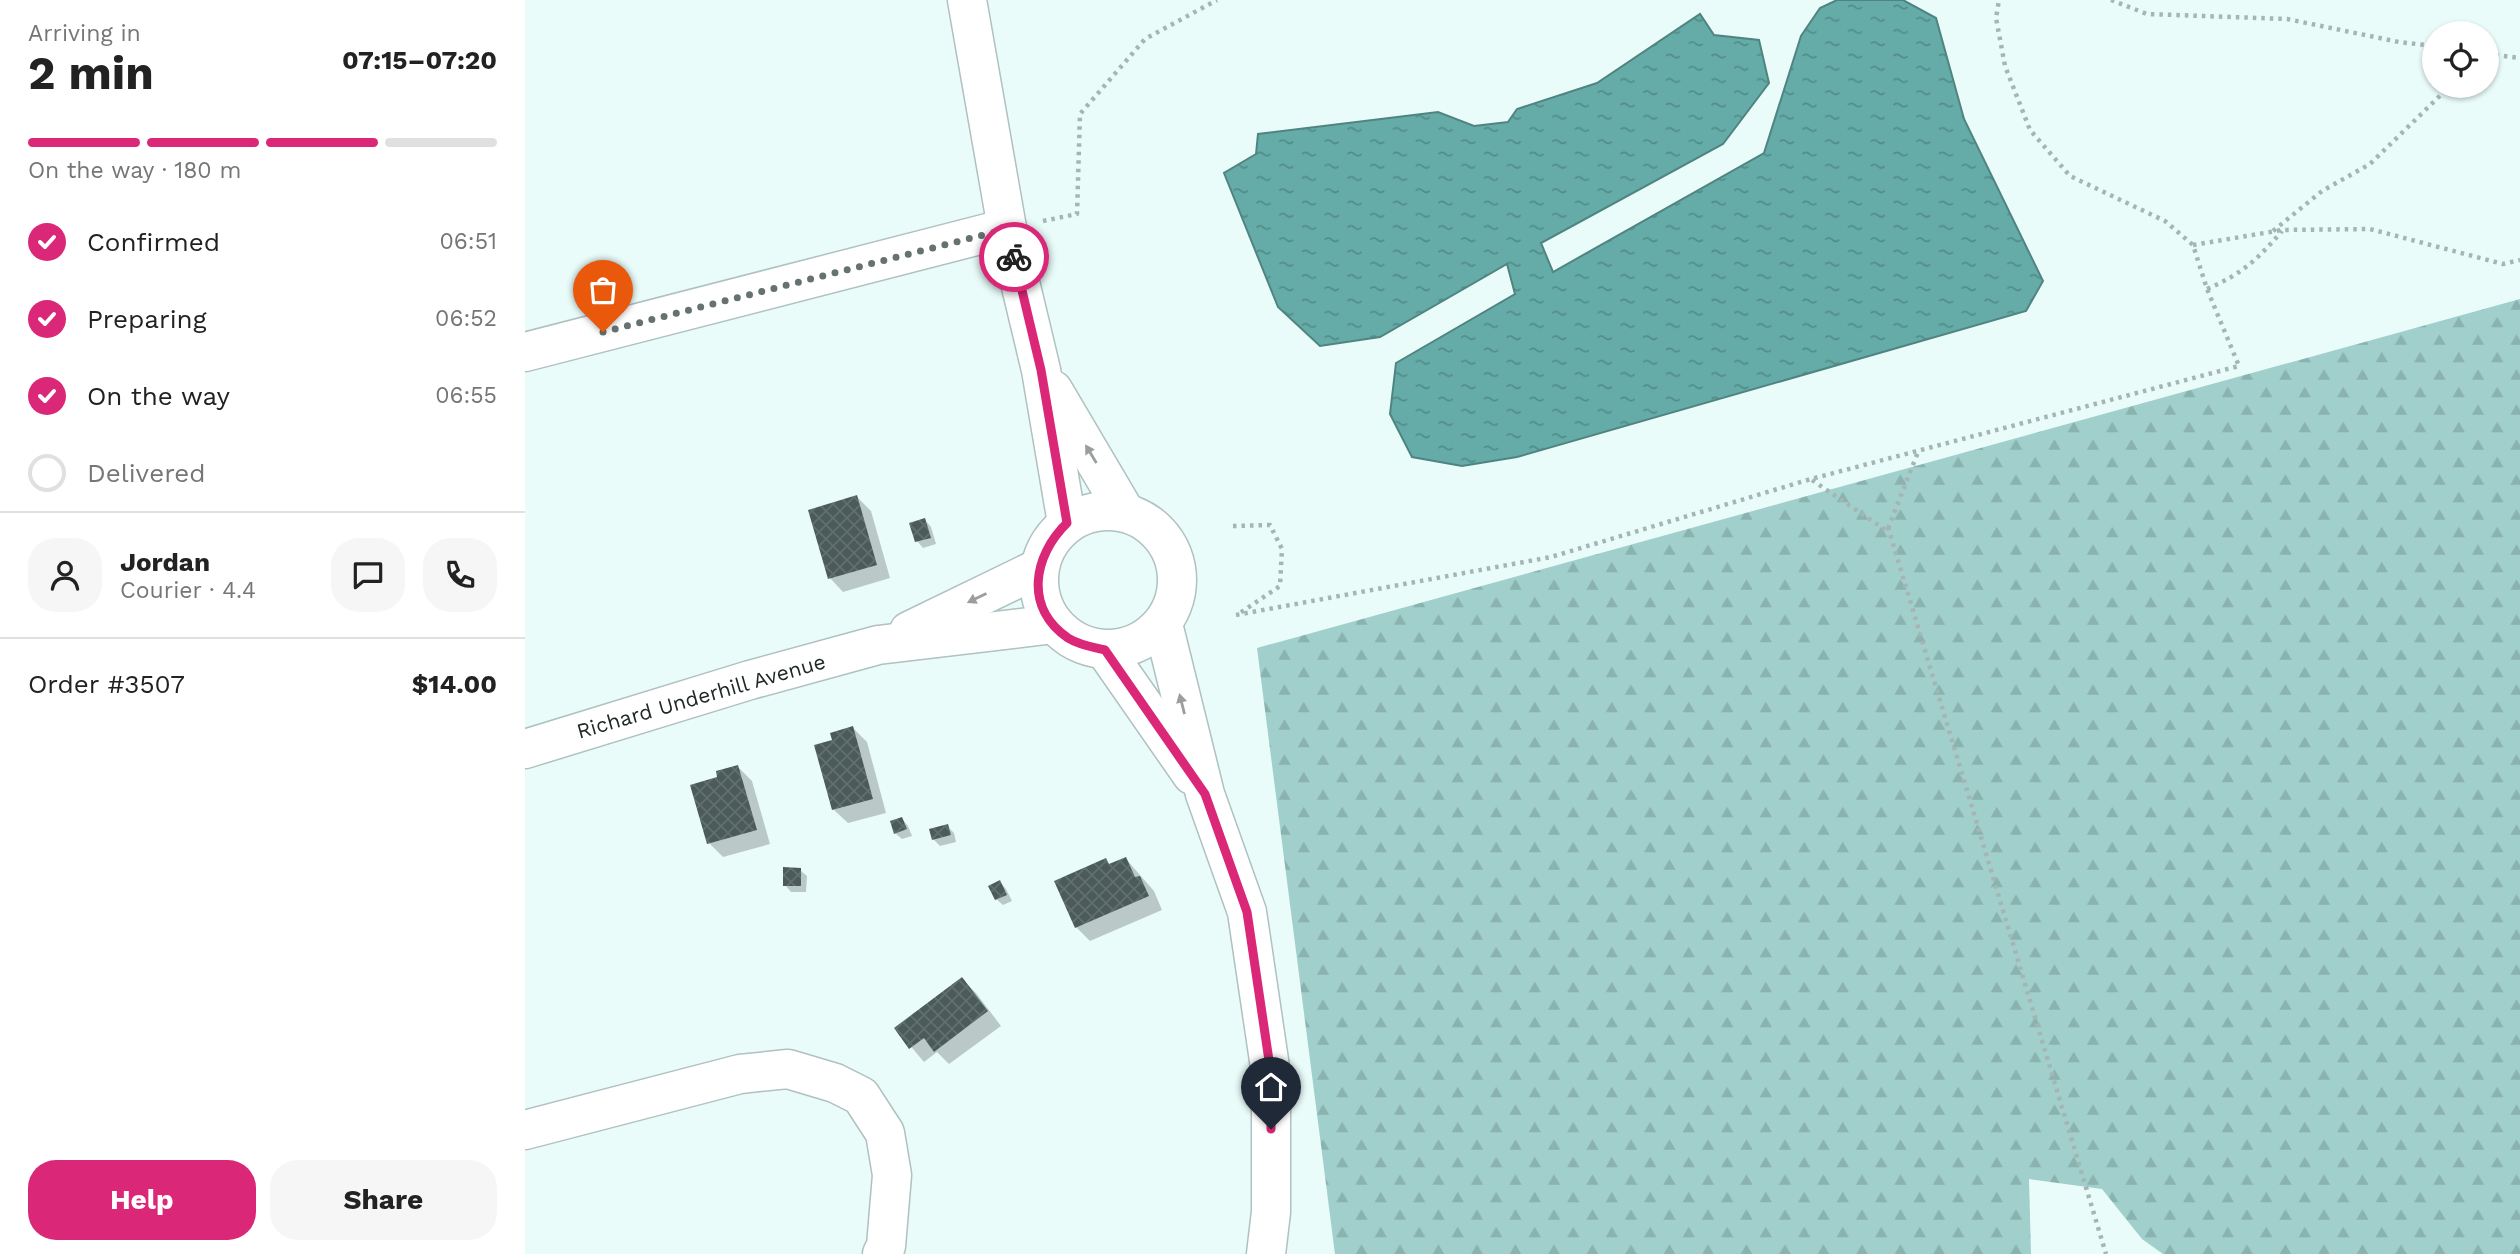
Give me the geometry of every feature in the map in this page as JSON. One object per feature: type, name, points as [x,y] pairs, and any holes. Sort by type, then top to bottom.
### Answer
[{"type":"street","points":[[967,0],[1007,229],[1041,370],[1067,523]]},
{"type":"street","points":[[525,352],[1007,229]]},
{"type":"street","points":[[1041,370],[1125,512]]},
{"type":"street","points":[[1105,510],[1125,512],[1147,521],[1164,538],[1175,558],[1178,581],[1174,604],[1163,624],[1146,639],[1127,647],[1105,650],[1086,646],[1068,638],[1053,624],[1043,607],[1038,588],[1039,568],[1049,544],[1067,523],[1085,514],[1105,510]]},
{"type":"street","name":"Richard Underhill Avenue","points":[[879,645],[1039,568]]},
{"type":"street","name":"Richard Underhill Avenue","points":[[525,749],[750,680],[879,645],[1053,624]]},
{"type":"street","points":[[1163,624],[1205,794],[1247,912],[1271,1074],[1271,1212],[1266,1254]]},
{"type":"street","points":[[1105,650],[1205,794]]},
{"type":"street","points":[[525,1130],[740,1074],[788,1069],[835,1083],[860,1096],[885,1133],[892,1175],[882,1254]]},
{"type":"path","points":[[1007,229],[1077,214],[1080,114],[1145,39],[1217,0]]},
{"type":"path","points":[[1233,526],[1270,524],[1282,550],[1280,586],[1237,615],[1551,557],[1811,480],[2238,366],[2207,289],[2193,245],[2165,220],[2070,176],[2030,130],[2005,66],[1996,18],[1999,0]]},
{"type":"path","points":[[2112,0],[2147,14],[2287,19],[2422,45]]},
{"type":"path","points":[[2499,55],[2520,58]]},
{"type":"path","points":[[2273,231],[2322,191],[2370,164],[2438,98]]},
{"type":"path","points":[[2193,245],[2282,230],[2370,229],[2503,264],[2520,260]]},
{"type":"path","points":[[2207,289],[2225,282],[2257,260],[2282,230]]},
{"type":"path","points":[[1811,480],[1887,531],[1918,452]]},
{"type":"path","points":[[1888,527],[2106,1254]]},
{"type":"green space","points":[[2520,299],[2520,1254],[2163,1254],[2142,1239],[2102,1189],[2029,1179],[2031,1254],[1335,1254],[1257,648]]},
{"type":"water","points":[[1837,0],[1903,0],[1936,18],[1964,119],[2043,281],[2026,311],[1517,457],[1462,466],[1412,457],[1390,414],[1396,363],[1515,294],[1507,264],[1380,337],[1320,346],[1278,307],[1224,173],[1256,154],[1258,134],[1438,112],[1474,126],[1508,122],[1517,109],[1597,83],[1700,14],[1714,35],[1759,40],[1769,83],[1723,144],[1541,243],[1553,272],[1764,153],[1801,36],[1820,8]]},
{"type":"building","points":[[857,495],[877,565],[828,579],[808,510]]},
{"type":"building","points":[[925,518],[931,538],[915,542],[909,523]]},
{"type":"building","points":[[853,726],[873,799],[832,810],[814,745],[832,740],[830,733]]},
{"type":"building","points":[[738,765],[757,830],[707,844],[690,785],[717,777],[716,771]]},
{"type":"building","points":[[902,817],[907,829],[894,834],[890,821]]},
{"type":"building","points":[[948,824],[951,835],[932,840],[929,829]]},
{"type":"building","points":[[1126,857],[1135,877],[1140,876],[1149,896],[1075,928],[1054,881],[1106,858],[1109,864]]},
{"type":"building","points":[[783,867],[801,868],[801,886],[783,886]]},
{"type":"building","points":[[1000,880],[1007,895],[995,900],[988,886]]},
{"type":"building","points":[[962,977],[988,1011],[934,1052],[924,1038],[909,1049],[894,1028]]},
{"type":"way so far","points":[[603,332],[1007,229],[1014,257]]},
{"type":"route","points":[[1014,257],[1041,370],[1067,523],[1044,551],[1039,568],[1038,588],[1043,607],[1053,624],[1068,638],[1105,650],[1205,794],[1247,912],[1271,1074],[1271,1129]]}]
